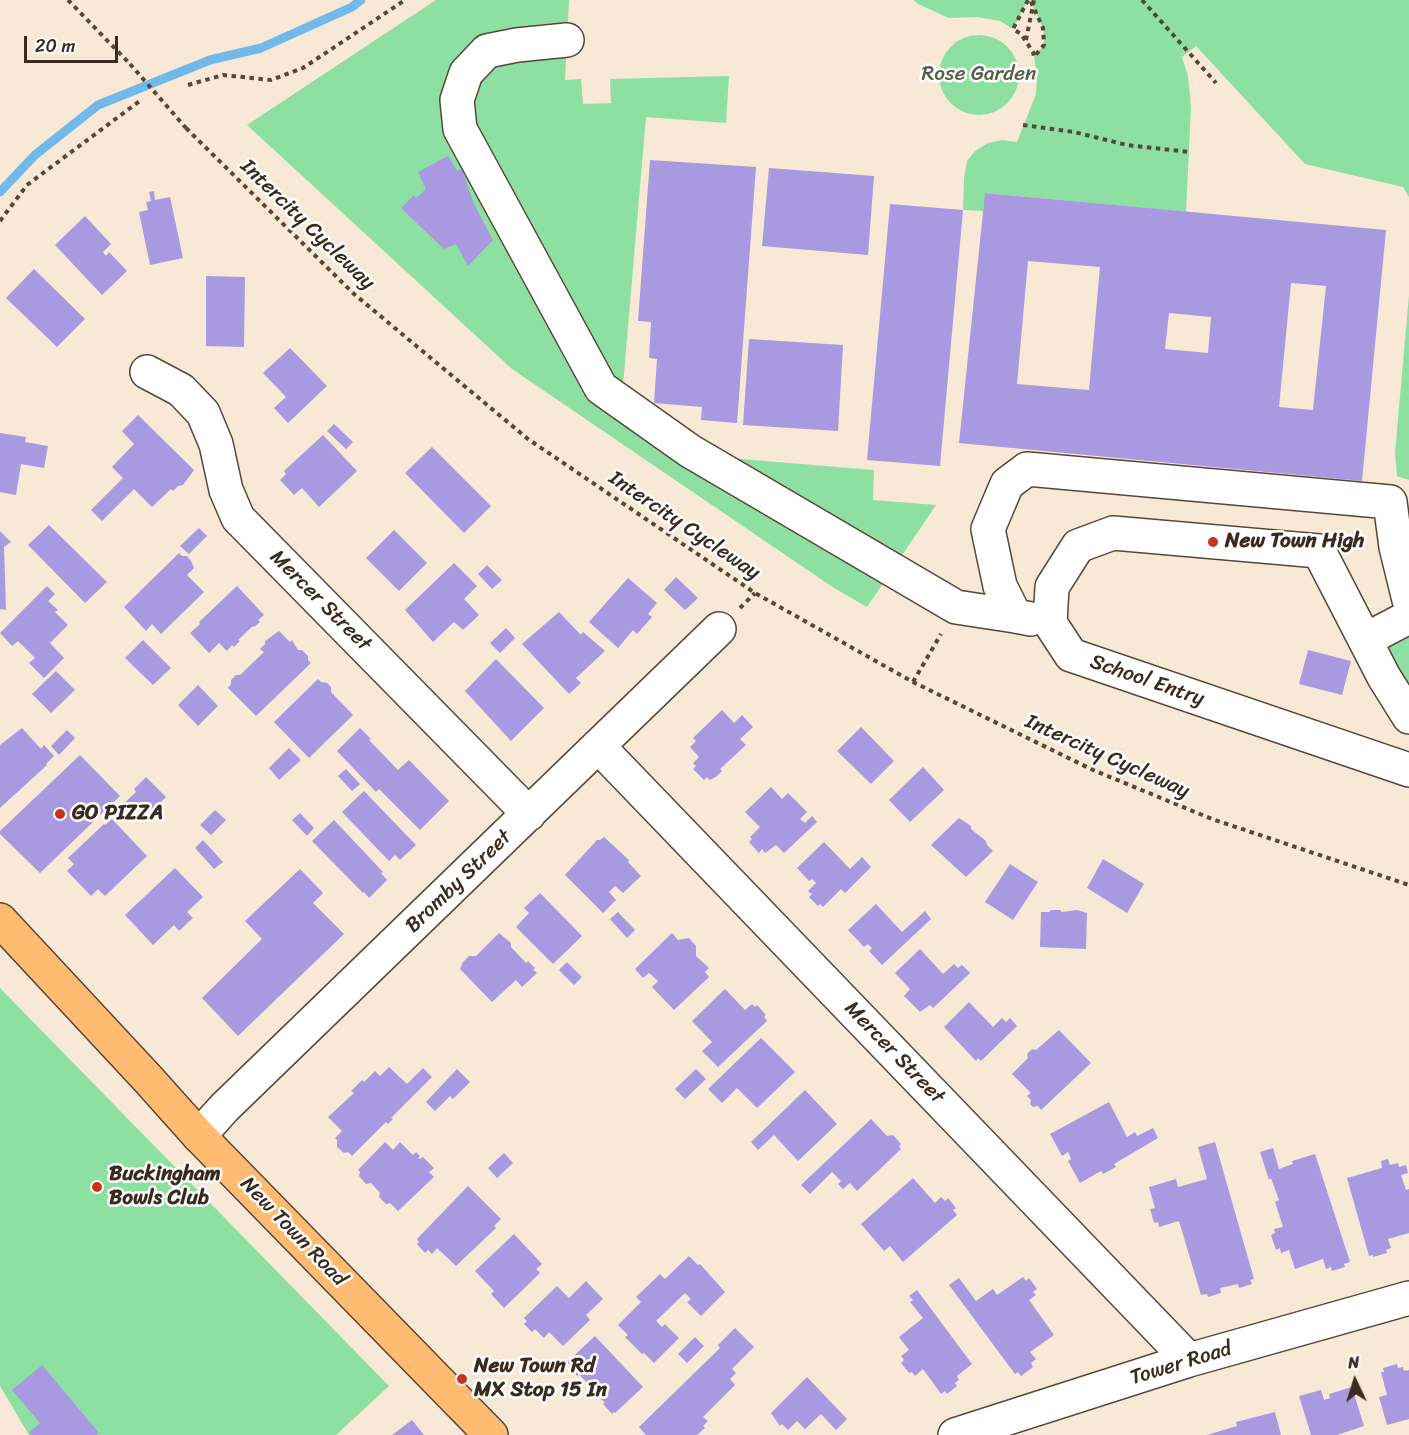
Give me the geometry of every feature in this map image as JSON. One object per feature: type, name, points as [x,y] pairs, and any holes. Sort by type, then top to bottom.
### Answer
[{"type":"main road","name":"New Town Road","points":[[0,920],[199,1136],[491,1435]]},
{"type":"street","points":[[567,40],[487,51],[466,73],[457,100],[460,129],[601,388],[690,451],[956,607],[1050,623],[1052,587],[1078,546],[1113,533],[1319,551],[1384,677],[1409,717]]},
{"type":"street","name":"Mercer Street","points":[[147,372],[181,390],[203,413],[216,444],[226,490],[238,518],[529,814]]},
{"type":"street","points":[[1015,616],[1000,586],[988,529],[1007,484],[1027,469],[1390,502],[1396,547],[1409,600]]},
{"type":"street","points":[[1365,640],[1409,617]]},
{"type":"street","name":"School Entry","points":[[1050,623],[1071,655],[1409,770]]},
{"type":"street","name":"Bromby Street","points":[[199,1136],[224,1108],[719,629]]},
{"type":"street","name":"Mercer Street","points":[[598,746],[1189,1360]]},
{"type":"street","name":"Tower Road","points":[[955,1435],[1189,1360],[1409,1298]]},
{"type":"path","name":"Intercity Cycleway","points":[[68,0],[130,64],[186,128],[354,294],[528,439],[754,593],[913,682],[1093,770],[1212,819],[1409,885]]},
{"type":"path","points":[[188,85],[223,75],[271,80],[303,68],[405,0]]},
{"type":"path","points":[[1031,0],[1043,28],[1044,45],[1034,57],[1026,40],[1013,29],[1031,0]]},
{"type":"path","points":[[1142,0],[1216,83]]},
{"type":"path","points":[[1026,40],[1033,6]]},
{"type":"path","points":[[0,221],[27,185],[141,100]]},
{"type":"path","points":[[1023,124],[1074,132],[1127,145],[1190,152]]},
{"type":"path","points":[[913,682],[956,607]]},
{"type":"green space","points":[[436,0],[569,0],[565,80],[581,79],[583,104],[611,103],[610,79],[729,76],[726,123],[646,117],[623,385],[729,458],[874,470],[873,500],[936,505],[867,607],[834,588],[512,369],[247,125]]},
{"type":"green space","points":[[913,0],[1028,0],[1013,29],[1000,21],[977,17],[949,18]]},
{"type":"green space","points":[[1030,0],[1409,0],[1409,197],[1403,187],[1305,164],[1196,46],[1182,57],[1188,76],[1191,107],[1186,212],[986,193],[983,211],[963,210],[967,161],[975,151],[988,143],[1002,140],[1017,142],[1036,94],[1037,75],[1034,57],[1044,45],[1043,28]]},
{"type":"green space","name":"Rose Garden","points":[[979,35],[994,38],[1007,47],[1016,60],[1019,75],[1016,90],[1007,103],[994,112],[979,115],[964,112],[951,103],[942,90],[939,75],[942,60],[951,47],[964,38]]},
{"type":"green space","points":[[1409,295],[1409,480],[1397,476],[1395,453]]},
{"type":"green space","points":[[1409,629],[1409,694],[1386,649],[1403,630]]},
{"type":"green space","name":"Buckingham Bowls Club","points":[[0,988],[389,1386],[336,1435],[29,1435],[0,1386]]},
{"type":"building","points":[[448,156],[457,171],[462,169],[473,202],[493,240],[468,266],[456,244],[444,249],[401,208],[414,195],[416,198],[426,189],[418,172]]},
{"type":"building","points":[[650,160],[756,167],[737,423],[701,420],[702,407],[654,403],[657,359],[649,358],[651,322],[638,321]]},
{"type":"building","points":[[769,168],[874,176],[868,255],[762,246]]},
{"type":"building","points":[[154,191],[155,200],[170,197],[183,258],[150,265],[139,212],[148,210],[146,202],[151,201],[149,192]]},
{"type":"building","points":[[985,193],[1386,230],[1362,481],[959,443]],"holes":[[[1028,261],[1100,267],[1089,390],[1017,384]],[[1291,283],[1326,286],[1313,410],[1279,407]],[[1169,313],[1211,317],[1208,353],[1165,349]]]},
{"type":"building","points":[[890,204],[963,210],[940,466],[867,460]]},
{"type":"building","points":[[85,216],[111,244],[103,252],[106,256],[109,252],[127,271],[102,295],[55,245]]},
{"type":"building","points":[[34,269],[85,319],[57,347],[6,298]]},
{"type":"building","points":[[206,276],[245,277],[244,347],[206,346]]},
{"type":"building","points":[[749,339],[843,345],[838,431],[743,425]]},
{"type":"building","points":[[290,348],[327,386],[288,423],[274,408],[286,397],[263,373]]},
{"type":"building","points":[[138,415],[194,470],[183,485],[173,491],[171,489],[152,507],[134,489],[102,521],[91,510],[123,478],[112,467],[134,444],[122,431]]},
{"type":"building","points":[[334,424],[353,442],[346,449],[327,431]]},
{"type":"building","points":[[0,433],[26,437],[25,442],[48,446],[44,468],[21,464],[16,495],[0,492]]},
{"type":"building","points":[[323,435],[357,471],[319,507],[302,488],[294,495],[280,480],[286,474],[284,471]]},
{"type":"building","points":[[432,447],[491,506],[464,533],[405,473]]},
{"type":"building","points":[[49,525],[107,582],[85,603],[28,545]]},
{"type":"building","points":[[199,528],[207,536],[189,554],[180,546]]},
{"type":"building","points":[[394,530],[427,563],[399,591],[366,558]]},
{"type":"building","points":[[0,531],[11,542],[4,547],[6,610],[0,609]]},
{"type":"building","points":[[179,553],[187,556],[191,561],[194,568],[187,575],[204,592],[161,634],[152,624],[146,631],[124,607]]},
{"type":"building","points":[[454,563],[477,586],[464,599],[479,615],[463,630],[454,622],[433,642],[405,610]]},
{"type":"building","points":[[487,565],[502,580],[492,589],[478,574]]},
{"type":"building","points":[[676,577],[698,598],[685,610],[664,590]]},
{"type":"building","points":[[628,578],[657,603],[648,614],[652,617],[637,634],[633,630],[618,648],[589,622]]},
{"type":"building","points":[[47,586],[55,594],[48,601],[58,610],[55,612],[68,625],[50,643],[64,658],[44,678],[29,663],[35,658],[18,641],[12,646],[0,633]]},
{"type":"building","points":[[237,586],[264,615],[258,620],[260,622],[238,640],[240,641],[234,647],[232,645],[227,651],[219,643],[209,653],[190,633]]},
{"type":"building","points":[[559,612],[581,635],[583,632],[605,651],[576,678],[581,683],[569,694],[522,644]]},
{"type":"building","points":[[506,628],[515,638],[500,653],[490,643]]},
{"type":"building","points":[[279,631],[290,642],[292,640],[298,650],[302,650],[308,656],[311,663],[256,716],[228,688],[236,675],[240,675],[264,652],[260,649],[265,641]]},
{"type":"building","points":[[143,640],[171,668],[153,685],[125,658]]},
{"type":"building","points":[[1308,650],[1351,661],[1342,695],[1299,684]]},
{"type":"building","points":[[496,659],[544,708],[511,741],[465,691]]},
{"type":"building","points":[[56,671],[75,690],[51,713],[32,694]]},
{"type":"building","points":[[318,679],[331,687],[331,692],[353,715],[309,758],[274,722]]},
{"type":"building","points":[[198,685],[218,706],[198,726],[178,705]]},
{"type":"building","points":[[722,710],[734,723],[742,715],[753,727],[740,739],[746,745],[720,769],[722,771],[710,780],[707,777],[704,780],[693,769],[696,766],[693,763],[699,757],[690,747],[696,741],[693,738]]},
{"type":"building","points":[[861,727],[894,761],[871,784],[837,751]]},
{"type":"building","points":[[22,728],[41,749],[44,745],[54,756],[0,808],[0,745]]},
{"type":"building","points":[[360,728],[398,770],[409,760],[449,801],[420,830],[379,789],[376,792],[337,751]]},
{"type":"building","points":[[67,730],[75,738],[59,755],[51,746]]},
{"type":"building","points":[[289,748],[301,760],[279,780],[269,768]]},
{"type":"building","name":"GO PIZZA","points":[[80,755],[120,796],[40,873],[0,834],[0,831]]},
{"type":"building","points":[[923,767],[944,790],[910,822],[889,800]]},
{"type":"building","points":[[346,769],[360,784],[352,791],[338,776]]},
{"type":"building","points":[[146,777],[166,797],[153,810],[145,802],[129,818],[119,808],[136,792],[134,789]]},
{"type":"building","points":[[771,787],[782,799],[788,793],[807,812],[800,819],[805,823],[812,816],[817,822],[784,853],[776,845],[765,853],[762,849],[759,853],[749,842],[752,839],[750,837],[760,827],[745,812]]},
{"type":"building","points":[[364,791],[416,845],[400,860],[395,855],[389,861],[342,812]]},
{"type":"building","points":[[215,810],[226,820],[211,835],[200,825]]},
{"type":"building","points":[[300,813],[314,828],[307,836],[292,820]]},
{"type":"building","points":[[959,818],[971,826],[971,829],[986,841],[993,851],[966,877],[931,845]]},
{"type":"building","points":[[112,819],[147,856],[105,896],[98,889],[91,896],[67,871],[74,864],[68,858]]},
{"type":"building","points":[[334,820],[383,872],[381,873],[387,880],[369,898],[312,841]]},
{"type":"building","points":[[604,837],[629,860],[628,862],[641,876],[623,893],[615,886],[609,892],[616,900],[603,913],[565,875],[597,840]]},
{"type":"building","points":[[203,840],[223,862],[214,869],[195,848]]},
{"type":"building","points":[[824,842],[850,869],[862,857],[871,867],[845,893],[841,889],[823,907],[820,904],[818,906],[809,897],[812,894],[808,891],[816,883],[812,879],[809,881],[797,868]]},
{"type":"building","points":[[1103,859],[1144,884],[1127,913],[1087,888]]},
{"type":"building","points":[[1010,864],[1038,882],[1013,920],[985,902]]},
{"type":"building","points":[[175,868],[203,897],[187,912],[193,918],[179,931],[174,925],[153,945],[125,915]]},
{"type":"building","points":[[300,869],[323,893],[313,903],[344,934],[238,1036],[202,998],[262,939],[245,921]]},
{"type":"building","points":[[540,893],[582,936],[553,964],[516,927],[529,913],[524,908]]},
{"type":"building","points":[[876,904],[902,932],[925,911],[931,919],[882,965],[869,951],[872,948],[868,944],[864,947],[848,930]]},
{"type":"building","points":[[1051,910],[1062,912],[1077,910],[1087,913],[1086,949],[1040,947],[1041,912]]},
{"type":"building","points":[[618,912],[635,930],[627,938],[610,919]]},
{"type":"building","points":[[499,933],[511,943],[511,947],[526,963],[528,961],[535,968],[533,970],[537,973],[522,987],[516,980],[492,1002],[460,969],[469,956],[476,956]]},
{"type":"building","points":[[672,933],[678,940],[689,938],[696,946],[696,956],[709,968],[705,972],[709,977],[674,1010],[652,987],[658,981],[649,973],[643,978],[635,969]]},
{"type":"building","points":[[920,949],[943,974],[954,964],[958,968],[962,965],[970,973],[933,1008],[930,1005],[920,1012],[904,996],[910,989],[895,973]]},
{"type":"building","points":[[567,962],[582,977],[574,985],[559,970]]},
{"type":"building","points":[[725,989],[745,1010],[752,1004],[755,1007],[757,1005],[766,1015],[764,1017],[767,1021],[718,1067],[702,1051],[712,1042],[692,1021]]},
{"type":"building","points":[[969,1002],[993,1027],[1002,1018],[1006,1022],[1010,1018],[1017,1026],[981,1061],[978,1058],[976,1061],[944,1027]]},
{"type":"building","points":[[1059,1030],[1091,1063],[1041,1110],[1038,1106],[1033,1107],[1030,1104],[1031,1100],[1027,1096],[1031,1093],[1012,1074],[1028,1058],[1027,1054],[1032,1049],[1036,1050]]},
{"type":"building","points":[[761,1038],[795,1072],[757,1108],[737,1088],[722,1103],[708,1089]]},
{"type":"building","points":[[389,1067],[407,1084],[423,1068],[432,1077],[391,1118],[393,1119],[388,1124],[386,1122],[352,1156],[348,1152],[344,1153],[337,1147],[335,1138],[342,1131],[328,1117],[354,1093],[351,1091],[362,1080],[364,1082],[375,1071],[380,1076]]},
{"type":"building","points":[[457,1069],[470,1082],[453,1099],[450,1096],[435,1111],[426,1102]]},
{"type":"building","points":[[696,1069],[706,1079],[685,1099],[675,1089]]},
{"type":"building","points":[[805,1090],[837,1124],[798,1161],[774,1135],[758,1150],[751,1142]]},
{"type":"building","points":[[1109,1102],[1127,1137],[1135,1132],[1137,1136],[1153,1128],[1158,1138],[1114,1164],[1116,1167],[1103,1174],[1101,1171],[1080,1183],[1068,1161],[1071,1159],[1068,1152],[1062,1156],[1050,1134]]},
{"type":"building","points":[[871,1119],[887,1136],[893,1135],[901,1144],[899,1146],[901,1149],[857,1191],[850,1183],[843,1189],[838,1184],[841,1181],[832,1172],[810,1194],[801,1185]]},
{"type":"building","points":[[385,1142],[393,1150],[400,1142],[413,1155],[416,1152],[420,1156],[418,1158],[423,1157],[434,1168],[429,1172],[434,1177],[398,1211],[379,1197],[380,1193],[371,1183],[366,1184],[359,1176],[358,1170]]},
{"type":"building","points":[[1215,1142],[1254,1279],[1250,1280],[1252,1284],[1239,1288],[1238,1284],[1220,1288],[1221,1293],[1208,1297],[1207,1294],[1201,1295],[1179,1221],[1159,1227],[1158,1222],[1154,1223],[1150,1209],[1155,1208],[1149,1187],[1176,1179],[1178,1187],[1207,1179],[1198,1147]]},
{"type":"building","points":[[1273,1148],[1279,1169],[1293,1164],[1292,1161],[1315,1154],[1350,1262],[1344,1264],[1345,1267],[1332,1271],[1331,1267],[1326,1269],[1323,1259],[1295,1269],[1289,1250],[1281,1253],[1280,1248],[1276,1250],[1271,1235],[1275,1233],[1274,1229],[1283,1227],[1275,1202],[1279,1200],[1271,1178],[1269,1180],[1260,1152]]},
{"type":"building","points":[[504,1153],[513,1163],[497,1178],[488,1168]]},
{"type":"building","points":[[1388,1159],[1390,1165],[1398,1163],[1399,1167],[1406,1165],[1408,1173],[1401,1175],[1406,1190],[1409,1189],[1409,1233],[1388,1239],[1391,1248],[1386,1250],[1387,1253],[1373,1257],[1373,1255],[1369,1256],[1347,1178],[1382,1168],[1381,1161]]},
{"type":"building","points":[[913,1178],[935,1203],[941,1197],[945,1201],[948,1198],[956,1208],[953,1210],[957,1215],[903,1262],[890,1246],[884,1251],[861,1224]]},
{"type":"building","points":[[468,1186],[501,1219],[494,1226],[496,1228],[456,1266],[437,1248],[432,1254],[428,1250],[425,1253],[417,1244],[419,1242],[417,1239]]},
{"type":"building","points":[[514,1234],[542,1264],[536,1269],[540,1273],[504,1308],[491,1294],[494,1291],[475,1271]]},
{"type":"building","points":[[689,1256],[698,1265],[700,1264],[725,1292],[701,1316],[687,1302],[691,1299],[685,1293],[656,1321],[662,1327],[665,1324],[679,1338],[654,1363],[625,1337],[628,1335],[618,1325],[641,1302],[636,1297],[660,1274],[665,1279]]},
{"type":"building","points":[[1023,1277],[1026,1281],[1029,1278],[1037,1289],[1033,1292],[1036,1295],[1029,1300],[1054,1335],[1030,1352],[1036,1359],[1031,1363],[1033,1367],[1021,1376],[1018,1372],[1015,1374],[949,1285],[959,1278],[976,1301],[993,1289],[997,1295]]},
{"type":"building","points":[[586,1281],[603,1299],[586,1315],[590,1320],[563,1346],[549,1332],[544,1338],[535,1329],[532,1332],[524,1324],[527,1321],[524,1318],[557,1286],[569,1298]]},
{"type":"building","points":[[917,1290],[972,1364],[957,1376],[959,1380],[955,1383],[957,1386],[947,1394],[945,1391],[941,1394],[923,1369],[915,1376],[912,1372],[909,1373],[901,1363],[904,1360],[901,1356],[909,1350],[899,1337],[923,1318],[910,1302],[913,1300],[909,1296]]},
{"type":"building","points":[[735,1328],[754,1347],[732,1369],[736,1373],[730,1379],[735,1385],[703,1417],[708,1421],[703,1426],[705,1428],[697,1435],[646,1435],[639,1427],[720,1348],[718,1345]]},
{"type":"building","points":[[595,1336],[643,1387],[612,1414],[603,1404],[605,1403],[579,1374],[577,1376],[567,1362]]},
{"type":"building","points":[[695,1337],[704,1346],[687,1363],[678,1354]]},
{"type":"building","points":[[1397,1364],[1398,1368],[1403,1367],[1404,1371],[1409,1370],[1409,1419],[1387,1425],[1379,1397],[1387,1395],[1381,1372],[1384,1372],[1383,1368]]},
{"type":"building","points":[[42,1365],[99,1433],[96,1435],[31,1435],[29,1432],[40,1423],[12,1390]]},
{"type":"building","points":[[807,1377],[847,1419],[836,1430],[821,1414],[805,1429],[797,1421],[788,1430],[782,1424],[780,1426],[771,1413]]},
{"type":"building","points":[[1352,1387],[1364,1426],[1337,1435],[1311,1435],[1299,1396],[1321,1390],[1324,1400],[1330,1398],[1329,1394]]},
{"type":"building","points":[[1275,1412],[1281,1435],[1207,1435],[1237,1426],[1236,1422]]},
{"type":"building","points":[[412,1420],[424,1435],[392,1435]]},
{"type":"waterway","points":[[0,192],[35,155],[98,105],[210,60],[261,48],[352,7],[361,0]]},
{"type":"place","name":"New Town High","points":[[1213,542]]},
{"type":"place","name":"GO PIZZA","points":[[60,814]]},
{"type":"place","name":"Buckingham Bowls Club","points":[[97,1187]]},
{"type":"place","name":"New Town Rd MX Stop 15 In","points":[[462,1379]]}]
